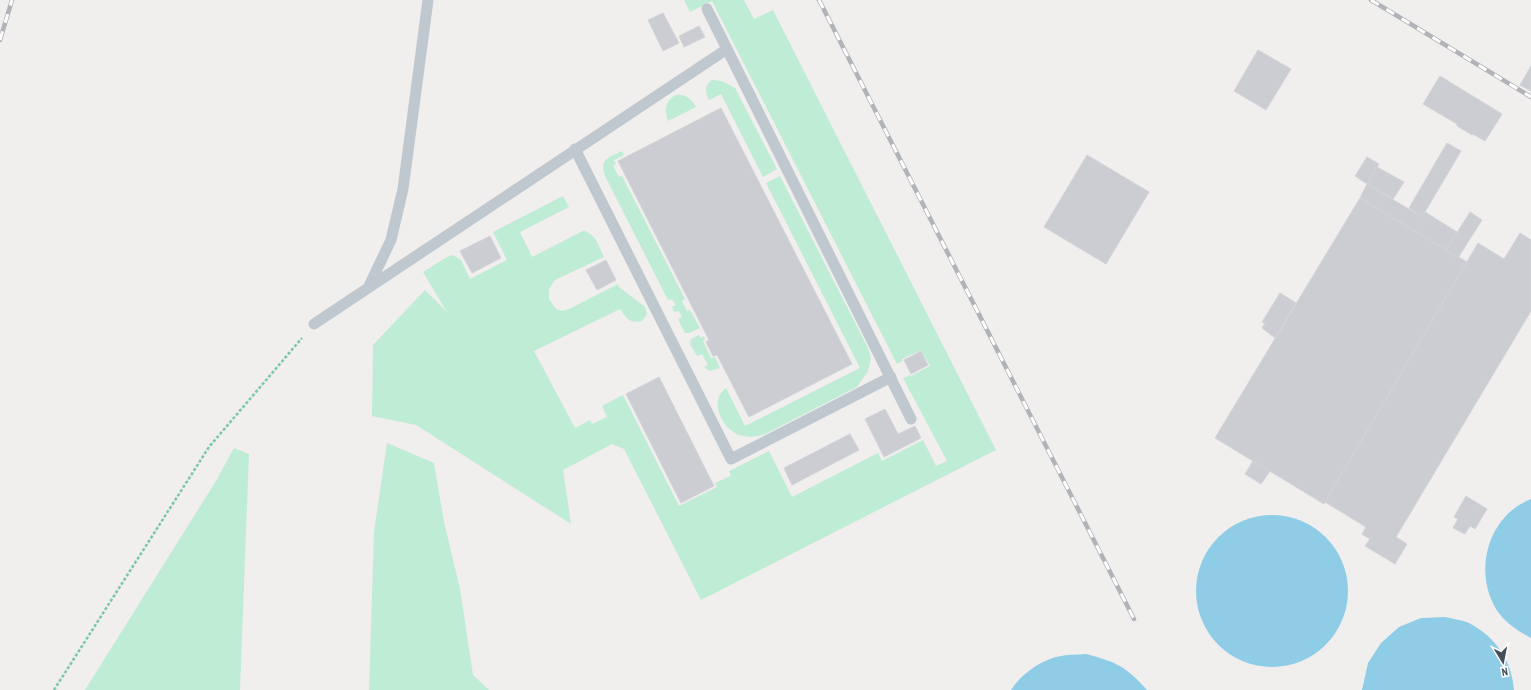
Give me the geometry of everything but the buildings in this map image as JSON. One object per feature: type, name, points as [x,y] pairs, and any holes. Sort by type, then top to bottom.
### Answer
[{"type":"lane","points":[[369,286],[391,240],[403,189],[428,0]]},
{"type":"lane","points":[[707,9],[911,419]]},
{"type":"lane","points":[[314,324],[727,49]]},
{"type":"lane","points":[[575,149],[731,459],[891,377]]},
{"type":"path","points":[[54,690],[209,446],[314,324]]},
{"type":"green space","points":[[684,0],[744,0],[754,19],[773,10],[996,450],[701,600],[624,449],[612,444],[563,470],[571,524],[416,425],[372,416],[373,345],[425,290],[447,312],[423,272],[447,257],[453,255],[461,260],[470,279],[507,260],[493,232],[563,196],[569,207],[520,232],[532,257],[583,231],[594,237],[604,257],[555,280],[549,289],[549,299],[556,309],[562,311],[569,309],[618,284],[619,287],[645,307],[647,314],[642,321],[634,322],[626,318],[620,309],[534,351],[575,428],[590,420],[592,424],[607,417],[602,406],[623,395],[679,506],[717,487],[715,483],[731,476],[729,471],[769,451],[792,497],[878,453],[882,461],[923,440],[936,466],[947,461],[903,378],[910,375],[911,376],[930,366],[921,350],[902,359],[903,361],[897,364],[712,1],[690,12]]},
{"type":"green space","points":[[712,80],[722,81],[735,88],[777,169],[763,177],[721,94],[709,100],[706,87]]},
{"type":"green space","points":[[682,95],[688,98],[696,107],[668,121],[666,106],[672,97]]},
{"type":"green space","points":[[622,151],[624,155],[614,160],[616,164],[613,166],[619,177],[622,176],[685,299],[682,301],[687,311],[690,310],[700,328],[689,333],[685,333],[678,319],[682,317],[679,311],[674,312],[672,307],[676,305],[672,299],[668,300],[605,176],[603,166],[606,159]]},
{"type":"green space","points":[[780,176],[868,348],[871,358],[868,371],[857,387],[765,434],[747,437],[731,431],[722,420],[719,413],[718,399],[726,388],[745,426],[860,368],[766,183]]},
{"type":"green space","points":[[699,335],[700,338],[704,336],[705,340],[703,341],[711,358],[715,357],[720,368],[710,371],[704,367],[708,365],[702,354],[697,356],[690,344],[691,339]]},
{"type":"green space","points":[[387,443],[434,463],[444,522],[460,589],[473,675],[489,690],[369,690],[374,532]]},
{"type":"green space","points":[[234,448],[249,454],[240,690],[85,690],[216,481]]},
{"type":"water","points":[[1531,499],[1531,638],[1512,626],[1496,609],[1489,594],[1486,578],[1486,562],[1489,546],[1495,531],[1504,518],[1516,507]]},
{"type":"water","points":[[1272,515],[1294,518],[1308,524],[1326,537],[1339,555],[1345,569],[1348,591],[1345,613],[1339,627],[1326,645],[1308,658],[1294,664],[1272,667],[1250,664],[1236,658],[1218,645],[1205,627],[1199,613],[1196,591],[1199,569],[1205,555],[1218,537],[1236,524],[1250,518]]},
{"type":"water","points":[[1445,617],[1469,623],[1487,635],[1495,643],[1510,669],[1514,690],[1362,690],[1368,663],[1381,643],[1399,627],[1421,618]]},
{"type":"water","points":[[1086,654],[1120,666],[1133,675],[1147,690],[1011,690],[1026,673],[1047,660],[1064,655]]},
{"type":"railway","points":[[0,40],[12,0]]},
{"type":"railway","points":[[819,0],[1134,619]]},
{"type":"railway","points":[[1371,0],[1531,97]]}]
